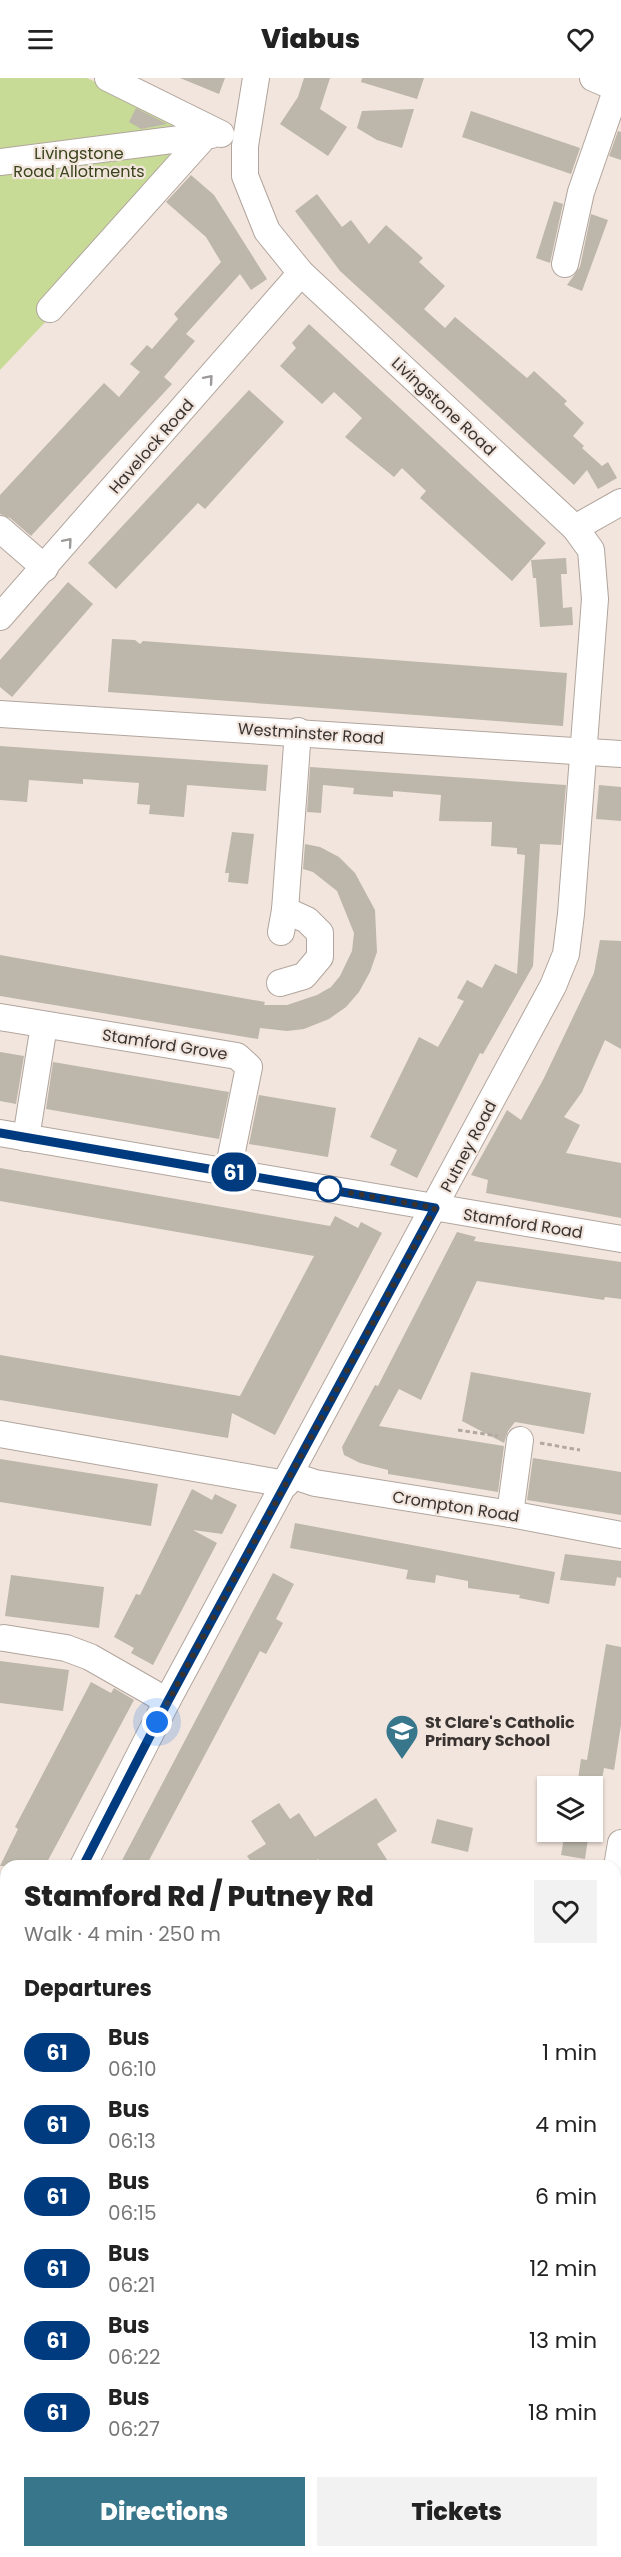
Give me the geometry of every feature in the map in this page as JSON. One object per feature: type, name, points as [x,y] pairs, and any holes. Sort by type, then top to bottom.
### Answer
[{"type":"street","points":[[108,78],[213,135],[245,146]]},
{"type":"street","name":"Livingstone Road","points":[[256,78],[245,146],[245,176],[267,231],[301,273],[575,528],[591,550],[595,599],[583,751]]},
{"type":"street","points":[[565,264],[581,192],[619,89],[592,78]]},
{"type":"street","points":[[0,162],[213,135]]},
{"type":"street","points":[[51,309],[213,135]]},
{"type":"street","name":"Havelock Road","points":[[0,617],[301,273]]},
{"type":"street","points":[[575,528],[621,502]]},
{"type":"street","points":[[0,529],[45,568]]},
{"type":"street","name":"Westminster Road","points":[[0,714],[298,731],[621,754]]},
{"type":"street","points":[[280,983],[304,976],[320,957],[320,933],[307,920],[283,921],[298,731]]},
{"type":"street","name":"Putney Road","points":[[86,1860],[168,1701],[553,986],[566,954],[583,751]]},
{"type":"street","name":"Stamford Grove","points":[[0,1017],[237,1056],[249,1067],[228,1171]]},
{"type":"street","points":[[26,1138],[44,1025]]},
{"type":"street","name":"Stamford Road","points":[[0,1133],[621,1239]]},
{"type":"street","name":"Crompton Road","points":[[0,1434],[510,1514],[621,1535]]},
{"type":"street","points":[[510,1514],[520,1440]]},
{"type":"street","points":[[4,1638],[66,1648],[90,1657],[168,1701]]},
{"type":"street","points":[[618,1860],[621,1843]]},
{"type":"green space","name":"Livingstone Road Allotments","points":[[0,78],[87,78],[190,128],[67,299],[0,370]]},
{"type":"building","points":[[180,78],[225,78],[219,94]]},
{"type":"building","points":[[304,78],[330,78],[320,109],[347,127],[328,156],[280,124],[298,97]]},
{"type":"building","points":[[362,78],[424,78],[417,99],[361,82]]},
{"type":"building","points":[[136,108],[167,124],[141,129],[129,122]]},
{"type":"building","points":[[414,109],[402,148],[377,140],[357,128],[362,111]]},
{"type":"building","points":[[471,111],[580,148],[571,174],[462,137]]},
{"type":"building","points":[[618,131],[621,132],[621,160],[609,156]]},
{"type":"building","points":[[191,175],[214,195],[267,279],[251,290],[240,274],[186,334],[195,341],[164,377],[172,384],[31,536],[10,518],[0,514],[0,495],[104,383],[119,397],[140,372],[130,364],[147,345],[152,349],[178,319],[174,314],[221,262],[206,237],[166,202]]},
{"type":"building","points":[[317,194],[342,227],[351,220],[369,244],[386,225],[423,258],[419,262],[445,286],[424,309],[445,328],[455,317],[527,378],[534,371],[567,401],[564,404],[584,423],[573,436],[584,446],[582,448],[602,466],[608,462],[617,478],[598,489],[587,470],[574,485],[340,271],[295,211]]},
{"type":"building","points":[[554,201],[563,204],[550,263],[536,258]]},
{"type":"building","points":[[591,214],[608,220],[582,291],[567,285],[580,267]]},
{"type":"building","points":[[309,324],[546,543],[512,581],[420,498],[426,491],[402,468],[394,477],[345,437],[362,418],[334,392],[322,404],[280,366],[296,348],[292,343]]},
{"type":"building","points":[[249,390],[284,422],[205,509],[198,503],[116,589],[88,563]]},
{"type":"building","points":[[566,558],[567,574],[561,574],[563,608],[572,607],[573,625],[540,627],[536,578],[533,578],[531,560]]},
{"type":"building","points":[[68,582],[93,604],[12,697],[0,687],[0,660]]},
{"type":"building","points":[[112,639],[135,640],[140,644],[143,641],[567,673],[563,726],[108,692]]},
{"type":"building","points":[[0,746],[268,765],[266,791],[187,785],[184,817],[149,814],[150,805],[137,804],[139,783],[83,779],[83,784],[29,780],[27,802],[0,800]]},
{"type":"building","points":[[310,767],[566,785],[561,845],[540,844],[533,966],[483,1054],[480,1053],[417,1178],[390,1165],[397,1150],[370,1137],[419,1037],[438,1047],[464,1001],[457,998],[467,980],[482,988],[495,964],[517,974],[525,855],[517,854],[517,848],[491,846],[492,822],[439,821],[441,795],[393,791],[393,797],[353,794],[354,788],[323,785],[321,813],[307,812]]},
{"type":"building","points":[[599,785],[621,787],[621,821],[596,819]]},
{"type":"building","points":[[232,832],[254,834],[248,884],[228,882],[229,873],[225,873]]},
{"type":"building","points":[[305,844],[320,847],[339,857],[355,873],[375,910],[377,952],[370,972],[359,992],[346,1007],[329,1019],[304,1029],[287,1031],[260,1028],[258,1039],[0,996],[0,955],[265,1002],[264,1005],[287,1005],[317,995],[331,987],[340,976],[352,951],[354,933],[337,891],[313,872],[303,869]]},
{"type":"building","points":[[600,940],[621,941],[621,1049],[605,1040],[582,1092],[564,1117],[580,1125],[566,1153],[621,1163],[621,1218],[486,1193],[488,1180],[471,1175],[507,1110],[521,1120],[544,1078],[594,973]]},
{"type":"building","points":[[0,1052],[24,1056],[16,1104],[0,1101]]},
{"type":"building","points":[[53,1062],[229,1092],[219,1139],[46,1109]]},
{"type":"building","points":[[259,1095],[336,1108],[328,1157],[249,1144]]},
{"type":"building","points":[[0,1168],[330,1226],[335,1216],[358,1228],[361,1222],[382,1233],[275,1435],[232,1413],[228,1438],[0,1400],[0,1355],[240,1396],[314,1256],[0,1201]]},
{"type":"building","points":[[457,1232],[476,1237],[474,1241],[621,1262],[621,1299],[605,1297],[604,1300],[477,1281],[421,1400],[399,1389],[379,1426],[504,1446],[498,1492],[388,1474],[388,1470],[360,1463],[344,1455],[342,1447],[375,1385],[378,1386]]},
{"type":"building","points":[[471,1372],[591,1393],[584,1434],[515,1422],[508,1431],[504,1443],[462,1421]]},
{"type":"building","points":[[533,1458],[621,1472],[621,1515],[527,1500]]},
{"type":"building","points":[[0,1459],[158,1484],[151,1526],[0,1502]]},
{"type":"building","points":[[192,1489],[212,1500],[215,1494],[237,1505],[222,1534],[193,1530],[217,1543],[153,1665],[131,1653],[134,1648],[114,1637],[136,1594],[140,1595]]},
{"type":"building","points":[[295,1523],[555,1572],[549,1604],[519,1598],[520,1595],[468,1588],[468,1581],[436,1575],[435,1583],[406,1579],[408,1570],[290,1548]]},
{"type":"building","points":[[565,1554],[621,1561],[621,1578],[617,1577],[615,1586],[560,1580]]},
{"type":"building","points":[[273,1573],[294,1584],[276,1619],[283,1623],[266,1654],[260,1651],[149,1860],[122,1860]]},
{"type":"building","points":[[11,1575],[104,1587],[99,1628],[5,1616]]},
{"type":"building","points":[[606,1644],[621,1647],[621,1725],[614,1770],[604,1768],[603,1776],[578,1776],[581,1759],[587,1760]]},
{"type":"building","points":[[0,1661],[69,1670],[63,1711],[0,1703]]},
{"type":"building","points":[[91,1682],[111,1693],[114,1688],[134,1700],[48,1860],[3,1860],[18,1829],[15,1827]]},
{"type":"building","points":[[376,1798],[397,1831],[377,1844],[387,1860],[250,1860],[247,1856],[266,1844],[251,1821],[279,1803],[290,1819],[299,1813],[315,1837]]},
{"type":"building","points":[[437,1819],[473,1828],[468,1852],[431,1843]]},
{"type":"building","points":[[563,1842],[588,1842],[585,1859],[561,1855]]},
{"type":"bus line","name":"61","points":[[0,1133],[435,1208],[168,1701],[86,1860]]},
{"type":"place","name":"St Clare's Catholic Primary School","points":[[402,1760]]},
{"type":"route","points":[[157,1722],[435,1208],[329,1189]]}]
